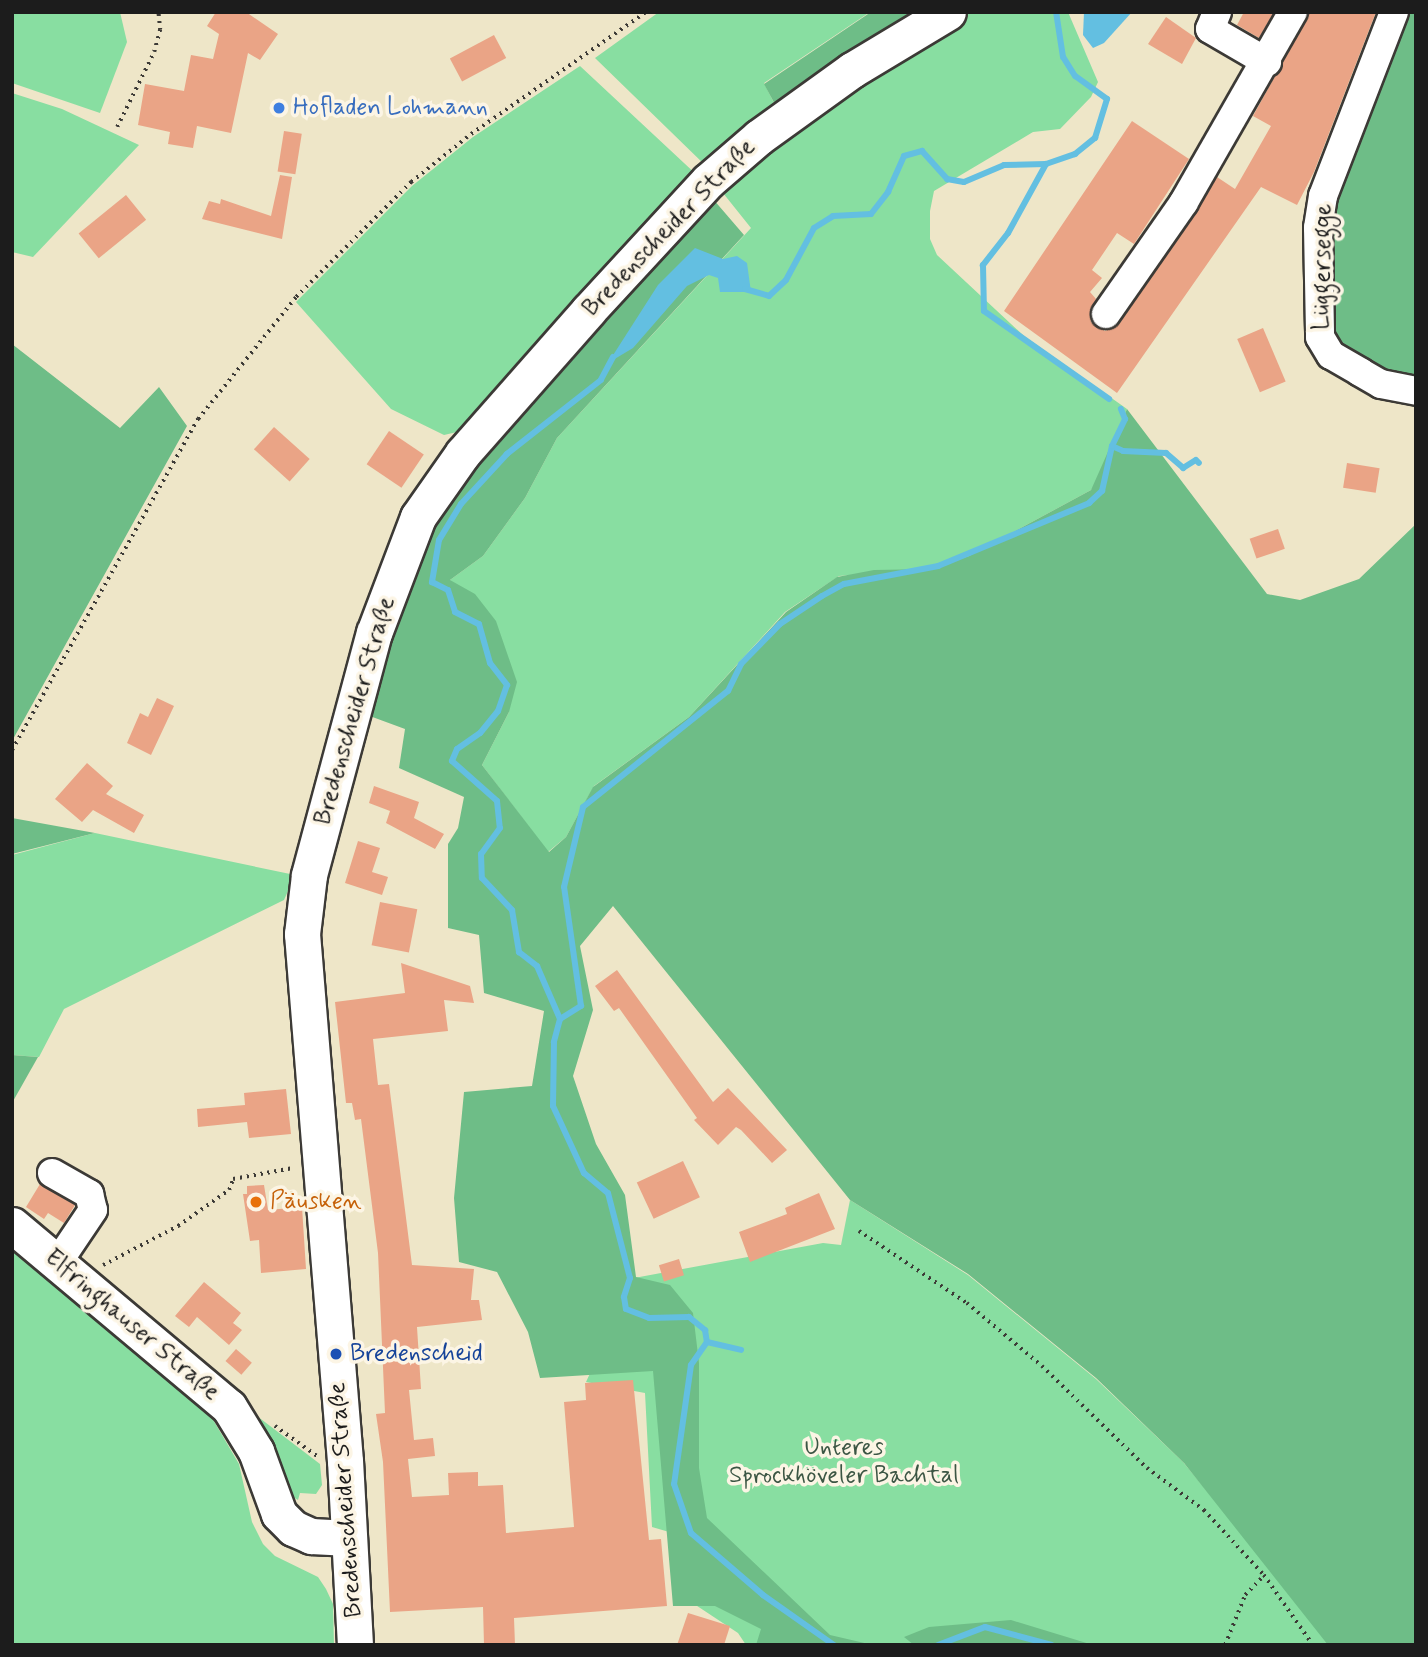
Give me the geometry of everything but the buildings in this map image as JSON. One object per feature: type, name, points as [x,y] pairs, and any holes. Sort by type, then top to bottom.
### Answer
[{"type":"main road","name":"Bredenscheider Straße","points":[[355,1645],[345,1461],[302,960],[303,902],[374,633],[418,517],[463,453],[708,181],[810,98],[948,12]]},
{"type":"main road","name":"Elfringhauser Straße","points":[[12,1225],[229,1407],[256,1451],[279,1514],[293,1528],[312,1535],[349,1538]]},
{"type":"street","points":[[1217,12],[1210,29],[1267,62]]},
{"type":"street","points":[[1106,314],[1184,202],[1267,62],[1293,12]]},
{"type":"street","name":"Lüggersegge","points":[[1394,12],[1323,196],[1318,228],[1320,337],[1331,355],[1381,384],[1416,391]]},
{"type":"street","points":[[52,1173],[89,1194],[93,1210],[67,1270]]},
{"type":"path","points":[[117,127],[153,52],[160,30],[159,12]]},
{"type":"path","points":[[12,750],[198,419],[240,363],[296,297],[401,191],[502,112],[646,12]]},
{"type":"path","points":[[67,1270],[178,1226],[229,1189],[233,1179],[320,1164]]},
{"type":"path","points":[[859,1231],[967,1303],[1042,1366],[1147,1468],[1204,1510],[1264,1574],[1313,1645]]},
{"type":"path","points":[[267,1419],[305,1451],[325,1461],[345,1461]]},
{"type":"path","points":[[1225,1645],[1245,1595],[1264,1574]]},
{"type":"green space","points":[[12,12],[120,12],[127,42],[100,113],[12,83]]},
{"type":"green space","points":[[659,12],[870,12],[764,83],[778,111],[707,167],[595,58]]},
{"type":"green space","points":[[871,12],[930,12],[778,110],[764,84]]},
{"type":"green space","points":[[965,12],[1068,12],[1098,82],[1091,97],[1060,129],[1033,132],[934,191],[930,211],[930,239],[937,255],[1024,336],[1127,409],[1101,476],[1091,490],[969,556],[930,569],[839,576],[785,612],[689,717],[594,786],[566,837],[548,852],[482,765],[509,712],[450,580],[483,556],[525,498],[557,438],[751,228],[723,193],[823,110]]},
{"type":"green space","points":[[1411,12],[1416,12],[1416,385],[1331,344],[1325,226],[1362,121]]},
{"type":"green space","points":[[580,66],[699,177],[576,301],[457,432],[444,435],[391,409],[296,302],[412,186],[473,137]]},
{"type":"green space","points":[[12,93],[62,109],[139,145],[33,257],[12,252]]},
{"type":"green space","points":[[713,199],[744,235],[557,438],[525,498],[483,556],[450,580],[475,594],[496,621],[517,682],[509,712],[482,765],[549,852],[566,837],[593,787],[689,717],[786,612],[837,577],[874,570],[930,569],[969,556],[1091,490],[1127,409],[1267,594],[1300,600],[1359,579],[1416,524],[1416,1645],[1328,1645],[1184,1463],[1096,1378],[968,1274],[850,1200],[613,906],[580,946],[593,1010],[573,1076],[596,1144],[625,1195],[636,1277],[670,1285],[693,1313],[699,1363],[699,1468],[707,1518],[830,1635],[873,1645],[756,1645],[761,1629],[715,1606],[673,1606],[653,1371],[540,1378],[528,1332],[497,1272],[459,1262],[454,1198],[464,1092],[532,1086],[544,1011],[484,993],[479,935],[448,928],[448,844],[458,828],[464,797],[399,768],[405,729],[367,715],[403,594],[449,492],[541,376]]},
{"type":"green space","points":[[12,344],[120,428],[159,387],[187,426],[12,741]]},
{"type":"green space","points":[[12,818],[95,833],[12,854]]},
{"type":"green space","points":[[95,833],[295,875],[284,900],[64,1009],[39,1057],[12,1055],[12,855]]},
{"type":"green space","points":[[12,1055],[38,1057],[12,1103]]},
{"type":"green space","name":"Unteres Sprockhöveler Bachtal","points":[[850,1200],[968,1275],[1096,1379],[1183,1462],[1334,1645],[746,1645],[738,1633],[679,1594],[676,1534],[652,1527],[645,1393],[586,1382],[634,1278],[823,1243],[841,1245]]},
{"type":"green space","points":[[12,1246],[208,1411],[239,1464],[252,1522],[263,1544],[275,1556],[318,1577],[326,1589],[333,1604],[334,1645],[12,1645]]},
{"type":"green space","points":[[244,1406],[320,1464],[322,1485],[316,1494],[300,1493],[298,1500],[293,1497]]},
{"type":"green space","points":[[1011,1620],[1093,1645],[914,1645],[904,1637],[929,1627]]},
{"type":"water","points":[[1084,12],[1132,12],[1104,43],[1093,48],[1083,35]]},
{"type":"water","points":[[695,248],[723,259],[737,256],[747,263],[751,292],[720,292],[718,278],[709,275],[687,286],[633,348],[608,363],[658,285]]},
{"type":"waterway","points":[[745,289],[769,296],[786,280],[814,228],[833,216],[871,214],[888,192],[904,156],[922,151],[947,179],[964,182],[1004,165],[1046,164],[1075,154],[1095,138],[1107,99],[1075,76],[1063,57],[1056,12]]},
{"type":"waterway","points":[[1046,164],[1008,233],[983,265],[984,311],[1109,399]]},
{"type":"waterway","points":[[613,357],[601,380],[507,454],[461,504],[439,540],[432,582],[448,590],[455,612],[479,624],[490,663],[507,685],[498,711],[480,733],[457,749],[452,761],[497,801],[500,828],[481,854],[482,878],[512,910],[519,952],[537,966],[560,1019],[554,1042],[553,1106],[584,1173],[608,1193],[630,1278],[624,1297],[626,1309],[649,1318],[689,1317],[705,1330],[707,1342],[691,1365],[674,1484],[691,1533],[763,1595],[834,1645]]},
{"type":"waterway","points":[[560,1019],[581,1006],[564,887],[583,807],[728,691],[741,664],[780,624],[822,596],[844,584],[938,566],[1089,503],[1102,491],[1112,446],[1125,419],[1121,409]]},
{"type":"waterway","points":[[1112,446],[1123,451],[1166,453],[1183,468],[1196,460],[1199,463]]},
{"type":"waterway","points":[[707,1342],[741,1350]]},
{"type":"waterway","points":[[938,1645],[985,1627],[1052,1645]]},
{"type":"place","name":"Hofladen Lohmann","points":[[279,108]]},
{"type":"place","name":"Päusken","points":[[256,1202]]},
{"type":"place","name":"Bredenscheid","points":[[336,1354]]}]
